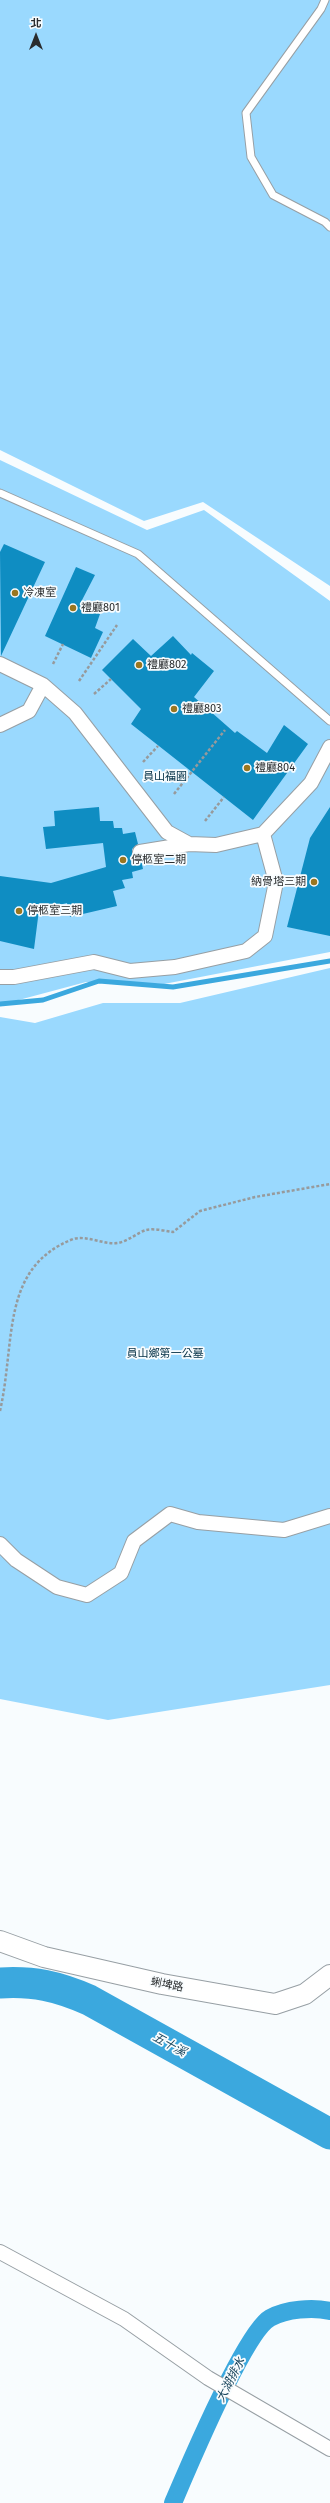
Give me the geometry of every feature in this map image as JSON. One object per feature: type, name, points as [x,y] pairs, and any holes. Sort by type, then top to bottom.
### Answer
[{"type":"street","points":[[0,664],[43,685],[75,713],[167,832],[188,844]]},
{"type":"street","points":[[0,725],[29,711],[43,685]]},
{"type":"street","points":[[140,852],[188,844],[216,845],[263,834],[311,783],[330,747]]},
{"type":"street","points":[[0,978],[14,977],[94,962],[130,970],[175,967],[246,951],[265,936],[276,882],[263,834]]},
{"type":"street","points":[[0,1544],[16,1560],[57,1588],[87,1596],[121,1573],[134,1541],[170,1514],[198,1522],[284,1530],[330,1516]]},
{"type":"street","name":"蜊埤路","points":[[0,1941],[44,1957],[148,1981],[274,2004],[305,1994],[330,1975]]},
{"type":"street","points":[[0,2252],[124,2319],[208,2378],[330,2449]]},
{"type":"lane","points":[[325,0],[321,9],[246,113],[251,157],[273,195],[325,222],[330,227]]},
{"type":"lane","points":[[0,493],[138,554],[330,721]]},
{"type":"path","points":[[79,681],[117,625]]},
{"type":"path","points":[[53,664],[63,644]]},
{"type":"path","points":[[94,694],[111,679]]},
{"type":"path","points":[[174,794],[224,730]]},
{"type":"path","points":[[143,762],[158,746]]},
{"type":"path","points":[[205,821],[224,797]]},
{"type":"path","points":[[38,1257],[43,1252],[74,1238],[118,1243],[148,1230],[173,1232],[200,1211],[255,1197],[330,1184]]},
{"type":"path","points":[[0,1411],[4,1394],[6,1334]]},
{"type":"green space","points":[[0,0],[330,0],[330,586],[203,502],[144,521],[0,450]]},
{"type":"green space","name":"員山福園","points":[[0,460],[147,530],[204,510],[330,601],[330,952],[164,984],[86,982],[0,1005]]},
{"type":"green space","name":"員山鄉第一公墓","points":[[330,968],[330,1685],[108,1720],[0,1699],[0,1017],[35,1023],[103,1003],[180,1003]]},
{"type":"building","name":"冷凍室","points":[[4,544],[45,562],[1,656],[0,552]]},
{"type":"building","name":"禮廳801","points":[[76,567],[95,575],[80,604],[100,614],[95,628],[103,632],[91,658],[45,636]]},
{"type":"building","points":[[173,636],[191,655],[192,653],[214,671],[194,697],[235,733],[237,731],[267,753],[284,725],[308,744],[253,820],[131,724],[141,709],[102,670],[133,639],[151,656]]},
{"type":"building","name":"停柩室二期","points":[[99,807],[100,821],[113,821],[114,828],[122,828],[123,834],[135,832],[138,844],[132,849],[132,854],[137,860],[141,860],[143,869],[132,872],[133,878],[122,880],[125,888],[113,891],[117,906],[70,917],[67,903],[39,910],[34,949],[0,941],[0,876],[51,883],[106,867],[103,843],[46,849],[43,827],[55,826],[54,811]]},
{"type":"building","name":"納骨塔三期","points":[[330,807],[330,936],[287,927],[310,838]]},
{"type":"waterway","points":[[0,1004],[43,1000],[99,981],[173,987],[330,961]]},
{"type":"waterway","name":"五十溪","points":[[0,1983],[24,1983],[56,1988],[89,2000],[330,2134]]},
{"type":"waterway","name":"大湖排水","points":[[173,2503],[217,2403],[246,2348],[259,2329],[270,2318],[276,2315],[308,2309],[330,2311]]},
{"type":"place","name":"冷凍室","points":[[15,593]]},
{"type":"place","name":"禮廳801","points":[[73,608]]},
{"type":"place","name":"禮廳802","points":[[139,665]]},
{"type":"place","name":"禮廳803","points":[[174,709]]},
{"type":"place","name":"禮廳804","points":[[247,768]]},
{"type":"place","name":"停柩室二期","points":[[123,860]]},
{"type":"place","name":"納骨塔三期","points":[[314,882]]},
{"type":"place","name":"停柩室三期","points":[[19,911]]}]
